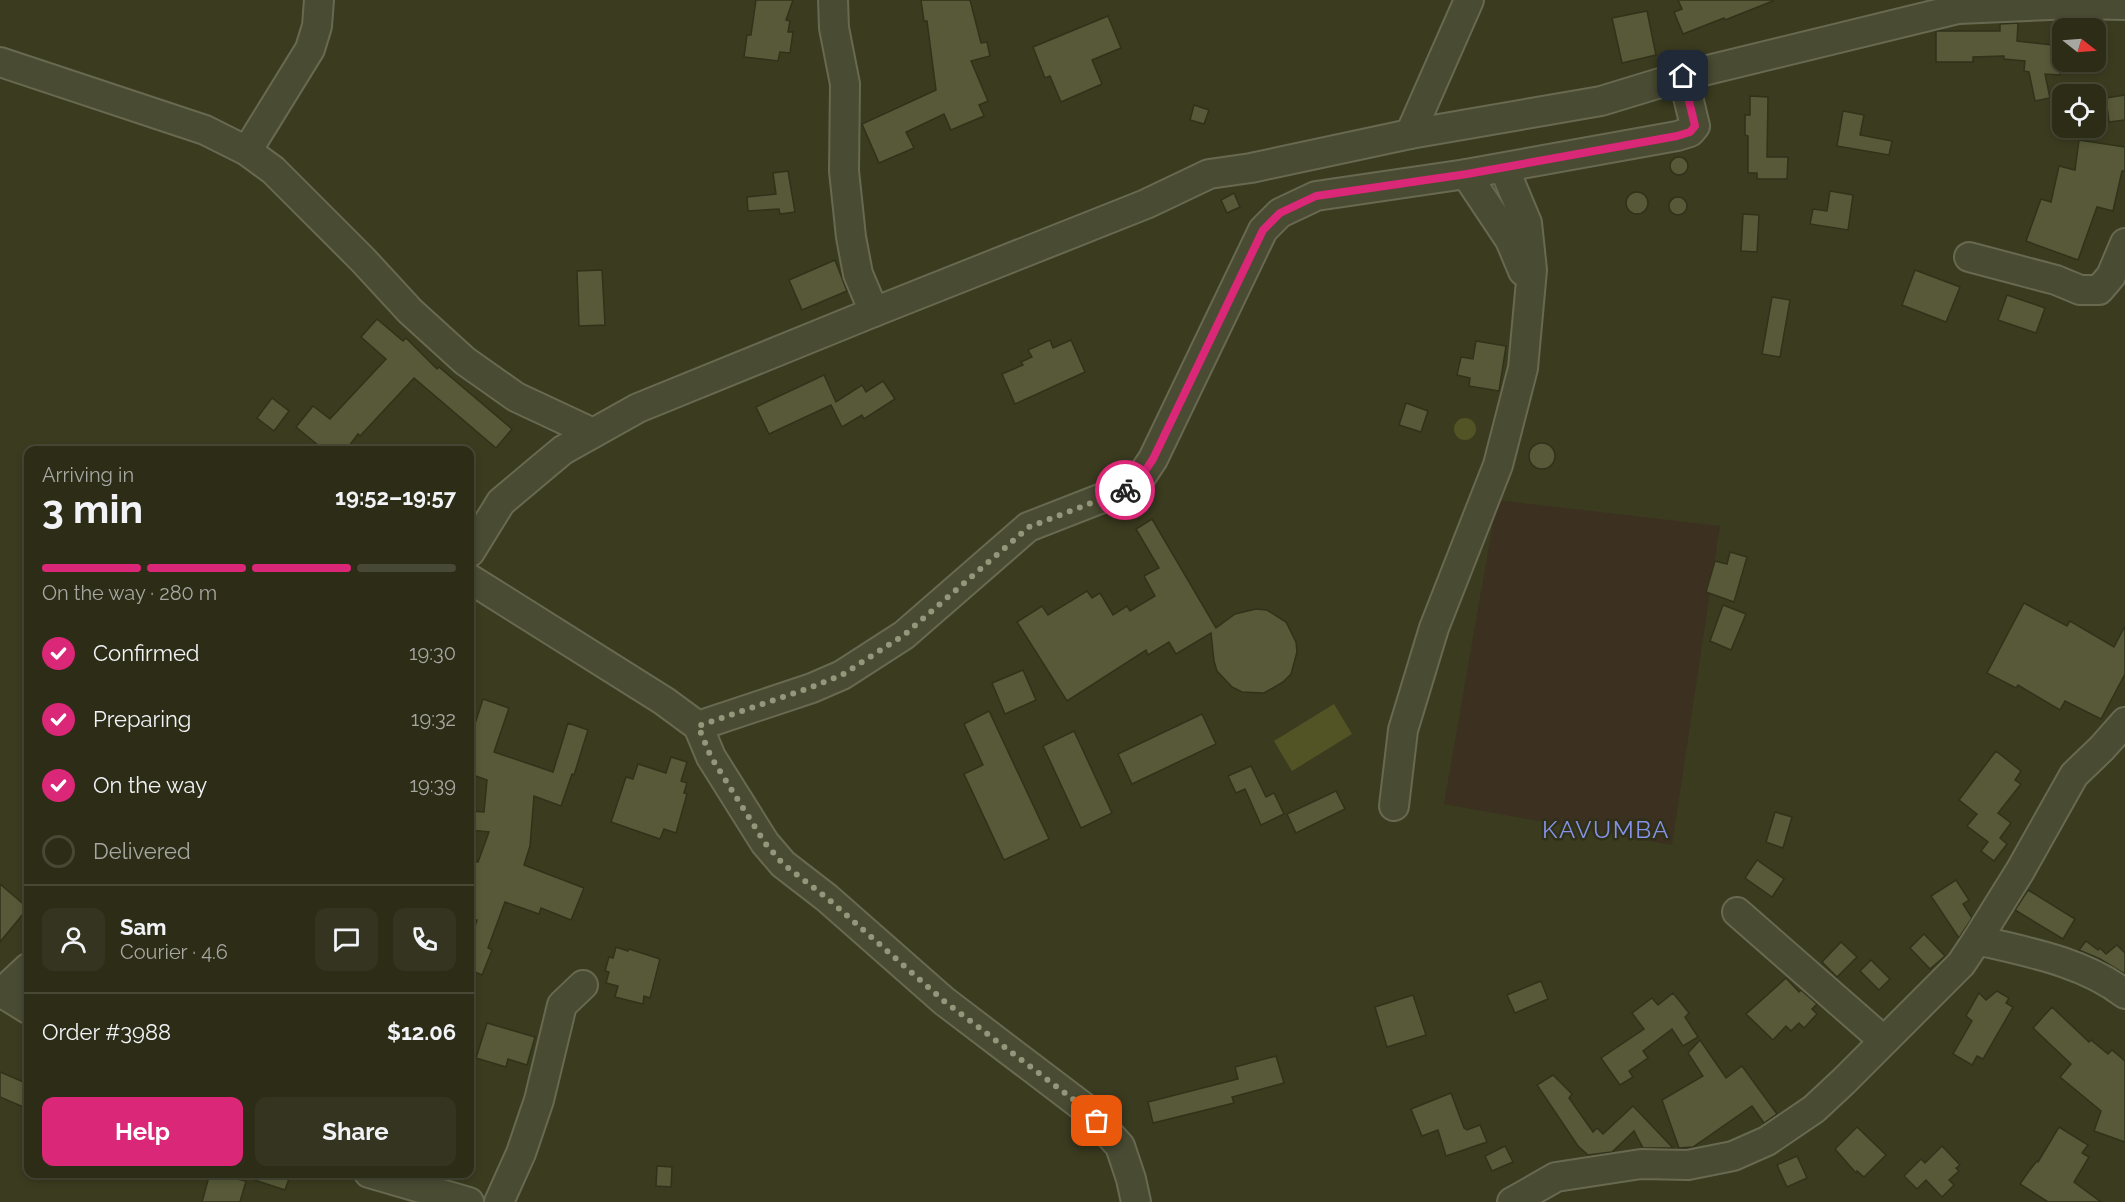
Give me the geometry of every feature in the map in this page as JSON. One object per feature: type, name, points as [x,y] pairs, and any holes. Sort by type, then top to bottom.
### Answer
[{"type":"street","points":[[247,151],[310,49],[317,26],[319,0]]},
{"type":"street","points":[[833,0],[834,28],[845,84],[844,171],[851,237],[858,274],[874,312]]},
{"type":"street","points":[[1410,134],[1469,0]]},
{"type":"street","points":[[474,546],[501,502],[563,450],[638,408],[1146,204],[1209,174],[1251,168],[1293,157],[1410,134],[1601,101],[1683,76],[1956,5],[2125,5]]},
{"type":"street","points":[[0,62],[205,130],[247,151],[273,170],[363,260],[410,311],[465,361],[516,397],[593,432]]},
{"type":"street","points":[[698,726],[842,675],[904,635],[1029,527],[1128,488],[1141,477],[1153,459],[1263,230],[1280,213],[1316,196],[1504,168],[1690,132],[1695,126],[1683,76]]},
{"type":"street","points":[[1394,806],[1403,730],[1434,628],[1498,465],[1523,368],[1532,270],[1527,223],[1504,168]]},
{"type":"street","points":[[1467,174],[1510,240],[1531,296]]},
{"type":"street","points":[[1969,257],[2056,280],[2080,290],[2099,290],[2111,276],[2125,243]]},
{"type":"street","points":[[474,582],[664,701],[698,726],[711,757],[765,843],[783,864],[827,898],[944,1001],[1086,1109],[1120,1146],[1136,1202]]},
{"type":"street","points":[[1512,1202],[1556,1178],[1641,1164],[1688,1165],[1733,1156],[1767,1141],[1814,1109],[1961,964],[2020,871],[2074,775],[2125,722]]},
{"type":"street","points":[[1737,912],[1883,1040]]},
{"type":"street","points":[[1977,940],[2043,955],[2108,981],[2125,994]]},
{"type":"street","points":[[24,972],[1,994],[24,1007]]},
{"type":"street","points":[[499,1202],[521,1153],[539,1100],[562,1005],[583,986]]},
{"type":"street","points":[[386,1178],[469,1202]]},
{"type":"shaded area","points":[[1465,418],[1475,425],[1476,429],[1469,439],[1465,440],[1455,433],[1454,429],[1461,419]]},
{"type":"shaded area","points":[[1497,500],[1720,526],[1672,845],[1444,804]]},
{"type":"shaded area","points":[[1334,704],[1352,734],[1292,771],[1274,741]]},
{"type":"building","points":[[756,0],[793,0],[786,20],[790,21],[788,32],[793,32],[790,53],[780,52],[778,61],[744,57],[747,35],[751,35]]},
{"type":"building","points":[[921,0],[970,0],[981,43],[987,42],[990,56],[971,61],[988,101],[979,105],[984,116],[951,130],[944,114],[906,132],[914,148],[879,163],[862,124],[936,90],[927,21],[924,21]]},
{"type":"building","points":[[1678,0],[1773,1],[1683,34],[1674,12],[1682,9]]},
{"type":"building","points":[[1647,11],[1656,55],[1622,63],[1612,18]]},
{"type":"building","points":[[1108,16],[1121,48],[1092,60],[1102,84],[1061,102],[1050,76],[1045,78],[1033,47]]},
{"type":"building","points":[[2018,23],[2017,41],[2052,45],[2052,72],[2060,72],[2060,75],[2045,74],[2050,98],[2035,101],[2029,72],[2024,71],[2025,61],[2004,59],[2004,56],[1973,57],[1973,62],[1936,62],[1936,31],[2000,31],[2000,24]]},
{"type":"building","points":[[2125,95],[2125,120],[2109,122],[2106,98]]},
{"type":"building","points":[[1750,96],[1768,97],[1767,157],[1788,157],[1787,179],[1757,179],[1757,173],[1748,173],[1748,136],[1745,135],[1745,115],[1750,115]]},
{"type":"building","points":[[1194,105],[1209,110],[1204,124],[1190,120]]},
{"type":"building","points":[[1843,111],[1864,115],[1860,135],[1892,141],[1889,155],[1837,146]]},
{"type":"building","points":[[2079,140],[2125,147],[2125,171],[2122,171],[2113,211],[2097,207],[2078,260],[2026,241],[2041,199],[2051,202],[2059,166],[2075,170]]},
{"type":"building","points":[[1675,157],[1683,157],[1688,162],[1686,173],[1675,175],[1670,170],[1670,162]]},
{"type":"building","points":[[788,171],[795,212],[780,214],[779,209],[748,211],[747,197],[776,194],[773,173]]},
{"type":"building","points":[[1830,191],[1853,195],[1848,230],[1810,224],[1813,209],[1827,211]]},
{"type":"building","points":[[1637,192],[1645,195],[1648,203],[1645,211],[1637,214],[1629,211],[1626,203],[1629,195]]},
{"type":"building","points":[[1234,193],[1240,207],[1227,213],[1221,200]]},
{"type":"building","points":[[1678,197],[1684,200],[1687,206],[1684,212],[1678,215],[1672,212],[1669,206],[1672,200]]},
{"type":"building","points":[[1743,214],[1759,215],[1757,252],[1741,251]]},
{"type":"building","points":[[835,260],[847,291],[802,310],[789,280]]},
{"type":"building","points":[[602,270],[605,325],[579,326],[577,271]]},
{"type":"building","points":[[1915,270],[1960,287],[1946,322],[1902,305]]},
{"type":"building","points":[[2007,295],[2045,308],[2036,333],[1998,320]]},
{"type":"building","points":[[1772,297],[1790,300],[1780,357],[1762,354]]},
{"type":"building","points":[[377,319],[403,341],[406,338],[437,369],[439,367],[512,429],[496,448],[414,378],[349,446],[319,446],[296,427],[313,406],[330,419],[386,359],[361,337]]},
{"type":"building","points":[[1050,340],[1053,348],[1071,340],[1085,372],[1015,404],[1002,374],[1023,365],[1021,362],[1032,357],[1028,350]]},
{"type":"building","points":[[1476,341],[1506,346],[1499,391],[1469,386],[1470,378],[1457,375],[1461,357],[1473,359]]},
{"type":"building","points":[[824,375],[836,402],[862,385],[866,392],[883,381],[895,399],[864,419],[862,415],[842,427],[831,405],[769,434],[756,407]]},
{"type":"building","points":[[272,398],[289,411],[274,431],[257,418]]},
{"type":"building","points":[[1406,403],[1428,411],[1421,432],[1399,425]]},
{"type":"building","points":[[1542,443],[1551,447],[1555,456],[1551,465],[1542,469],[1533,465],[1529,456],[1533,447]]},
{"type":"building","points":[[1152,519],[1216,628],[1235,614],[1256,609],[1267,610],[1286,622],[1296,642],[1297,652],[1291,674],[1283,682],[1264,693],[1242,692],[1232,687],[1217,671],[1211,633],[1176,654],[1169,642],[1148,655],[1146,650],[1067,701],[1017,622],[1042,606],[1048,615],[1087,591],[1092,598],[1100,593],[1113,615],[1127,606],[1130,611],[1155,596],[1144,576],[1159,568],[1136,529]]},
{"type":"building","points":[[1730,552],[1747,557],[1734,602],[1706,592],[1715,561],[1727,564]]},
{"type":"building","points":[[2024,603],[2067,626],[2070,621],[2114,647],[2125,626],[2125,674],[2101,719],[2065,701],[2060,710],[2018,685],[2016,688],[1987,673]]},
{"type":"building","points":[[1723,605],[1746,614],[1731,650],[1710,641]]},
{"type":"building","points":[[1023,670],[1036,700],[1005,714],[992,683]]},
{"type":"building","points":[[483,699],[509,708],[494,752],[553,772],[568,723],[588,730],[574,775],[572,774],[561,806],[534,796],[530,846],[524,865],[584,888],[571,920],[541,908],[539,914],[505,902],[488,948],[492,950],[482,975],[474,972],[474,929],[477,920],[474,920],[474,861],[478,862],[489,832],[474,830],[474,811],[484,812],[487,780],[474,775],[474,727]]},
{"type":"building","points":[[989,711],[1049,839],[1004,860],[964,774],[983,765],[964,724]]},
{"type":"building","points":[[1202,714],[1216,744],[1132,784],[1118,754]]},
{"type":"building","points":[[1074,731],[1112,813],[1081,828],[1043,746]]},
{"type":"building","points":[[1996,751],[2021,771],[2015,780],[2021,784],[1998,813],[2011,823],[2000,838],[2007,844],[1994,861],[1981,851],[1988,842],[1967,826],[1977,814],[1959,800]]},
{"type":"building","points":[[671,757],[687,762],[681,781],[687,783],[684,793],[687,794],[676,833],[664,829],[660,839],[611,822],[626,777],[633,779],[638,764],[666,773]]},
{"type":"building","points":[[1251,766],[1266,797],[1274,793],[1284,814],[1261,825],[1245,789],[1236,793],[1228,776]]},
{"type":"building","points":[[1336,791],[1345,809],[1296,833],[1287,814]]},
{"type":"building","points":[[1775,812],[1792,817],[1783,848],[1766,842]]},
{"type":"building","points":[[1757,860],[1784,879],[1772,897],[1745,878]]},
{"type":"building","points":[[1956,880],[1969,900],[1963,904],[1972,918],[1959,938],[1931,896]]},
{"type":"building","points":[[0,884],[24,905],[24,913],[0,942]]},
{"type":"building","points":[[2028,890],[2075,919],[2063,939],[2015,910]]},
{"type":"building","points":[[1924,934],[1945,956],[1930,969],[1910,948]]},
{"type":"building","points":[[2086,941],[2106,954],[2117,945],[2125,953],[2125,974],[2079,950]]},
{"type":"building","points":[[1841,942],[1857,957],[1837,977],[1822,962]]},
{"type":"building","points":[[616,947],[660,959],[650,998],[644,996],[643,1004],[615,997],[618,986],[606,983],[609,972],[605,971],[609,957],[613,958]]},
{"type":"building","points":[[1871,960],[1890,979],[1879,990],[1860,971]]},
{"type":"building","points":[[1786,978],[1799,992],[1801,990],[1817,1004],[1812,1009],[1817,1014],[1804,1028],[1799,1023],[1791,1031],[1786,1026],[1773,1040],[1746,1014]]},
{"type":"building","points":[[1541,981],[1548,999],[1515,1013],[1507,995]]},
{"type":"building","points":[[1997,991],[2009,998],[2006,1003],[2013,1007],[1983,1059],[1977,1056],[1972,1065],[1953,1054],[1972,1021],[1966,1016],[1979,993],[1986,1000]]},
{"type":"building","points":[[1673,993],[1689,1013],[1685,1017],[1698,1037],[1683,1046],[1672,1029],[1643,1051],[1648,1058],[1629,1071],[1633,1077],[1620,1085],[1601,1058],[1644,1029],[1632,1013],[1652,998],[1658,1005]]},
{"type":"building","points":[[1413,995],[1426,1035],[1387,1047],[1375,1007]]},
{"type":"building","points":[[2052,1007],[2089,1042],[2091,1040],[2108,1054],[2112,1050],[2125,1061],[2125,1142],[2094,1131],[2101,1111],[2060,1077],[2071,1064],[2033,1028]]},
{"type":"building","points":[[487,1023],[535,1037],[527,1065],[508,1059],[506,1067],[476,1058]]},
{"type":"building","points":[[1700,1040],[1726,1078],[1742,1066],[1777,1114],[1764,1123],[1752,1106],[1693,1147],[1679,1148],[1662,1100],[1703,1076],[1688,1053]]},
{"type":"building","points":[[1276,1056],[1284,1083],[1232,1097],[1234,1103],[1153,1123],[1148,1102],[1238,1079],[1235,1067]]},
{"type":"building","points":[[0,1072],[24,1082],[24,1107],[0,1097]]},
{"type":"building","points":[[1553,1075],[1572,1094],[1569,1098],[1593,1132],[1597,1128],[1603,1134],[1633,1106],[1673,1148],[1643,1148],[1634,1131],[1612,1152],[1588,1155],[1578,1146],[1537,1085]]},
{"type":"building","points":[[1451,1093],[1464,1128],[1467,1130],[1480,1125],[1487,1142],[1446,1156],[1438,1130],[1422,1136],[1411,1109]]},
{"type":"building","points":[[1857,1127],[1886,1155],[1864,1177],[1857,1171],[1856,1173],[1835,1149]]},
{"type":"building","points":[[2059,1127],[2088,1145],[2082,1153],[2089,1157],[2074,1182],[2101,1202],[2048,1202],[2020,1184],[2038,1162]]},
{"type":"building","points":[[1505,1146],[1513,1162],[1492,1171],[1485,1156]]},
{"type":"building","points":[[1942,1146],[1960,1165],[1956,1168],[1959,1171],[1949,1180],[1954,1185],[1942,1197],[1926,1180],[1917,1189],[1904,1176],[1921,1159],[1925,1163]]},
{"type":"building","points":[[1797,1156],[1807,1178],[1787,1187],[1777,1165]]},
{"type":"building","points":[[657,1166],[672,1167],[671,1187],[656,1186]]},
{"type":"building","points":[[209,1178],[232,1178],[246,1181],[240,1202],[202,1202]]},
{"type":"building","points":[[248,1178],[289,1178],[285,1190]]},
{"type":"way so far","points":[[1097,1121],[1086,1109],[944,1001],[827,898],[783,864],[765,843],[711,757],[698,726],[842,675],[904,635],[1029,527],[1125,490]]},
{"type":"district","name":"KAVUMBA","points":[[1606,830]]},
{"type":"route","points":[[1125,490],[1141,477],[1153,459],[1263,230],[1280,213],[1316,196],[1467,174],[1690,132],[1695,126],[1683,76]]}]
